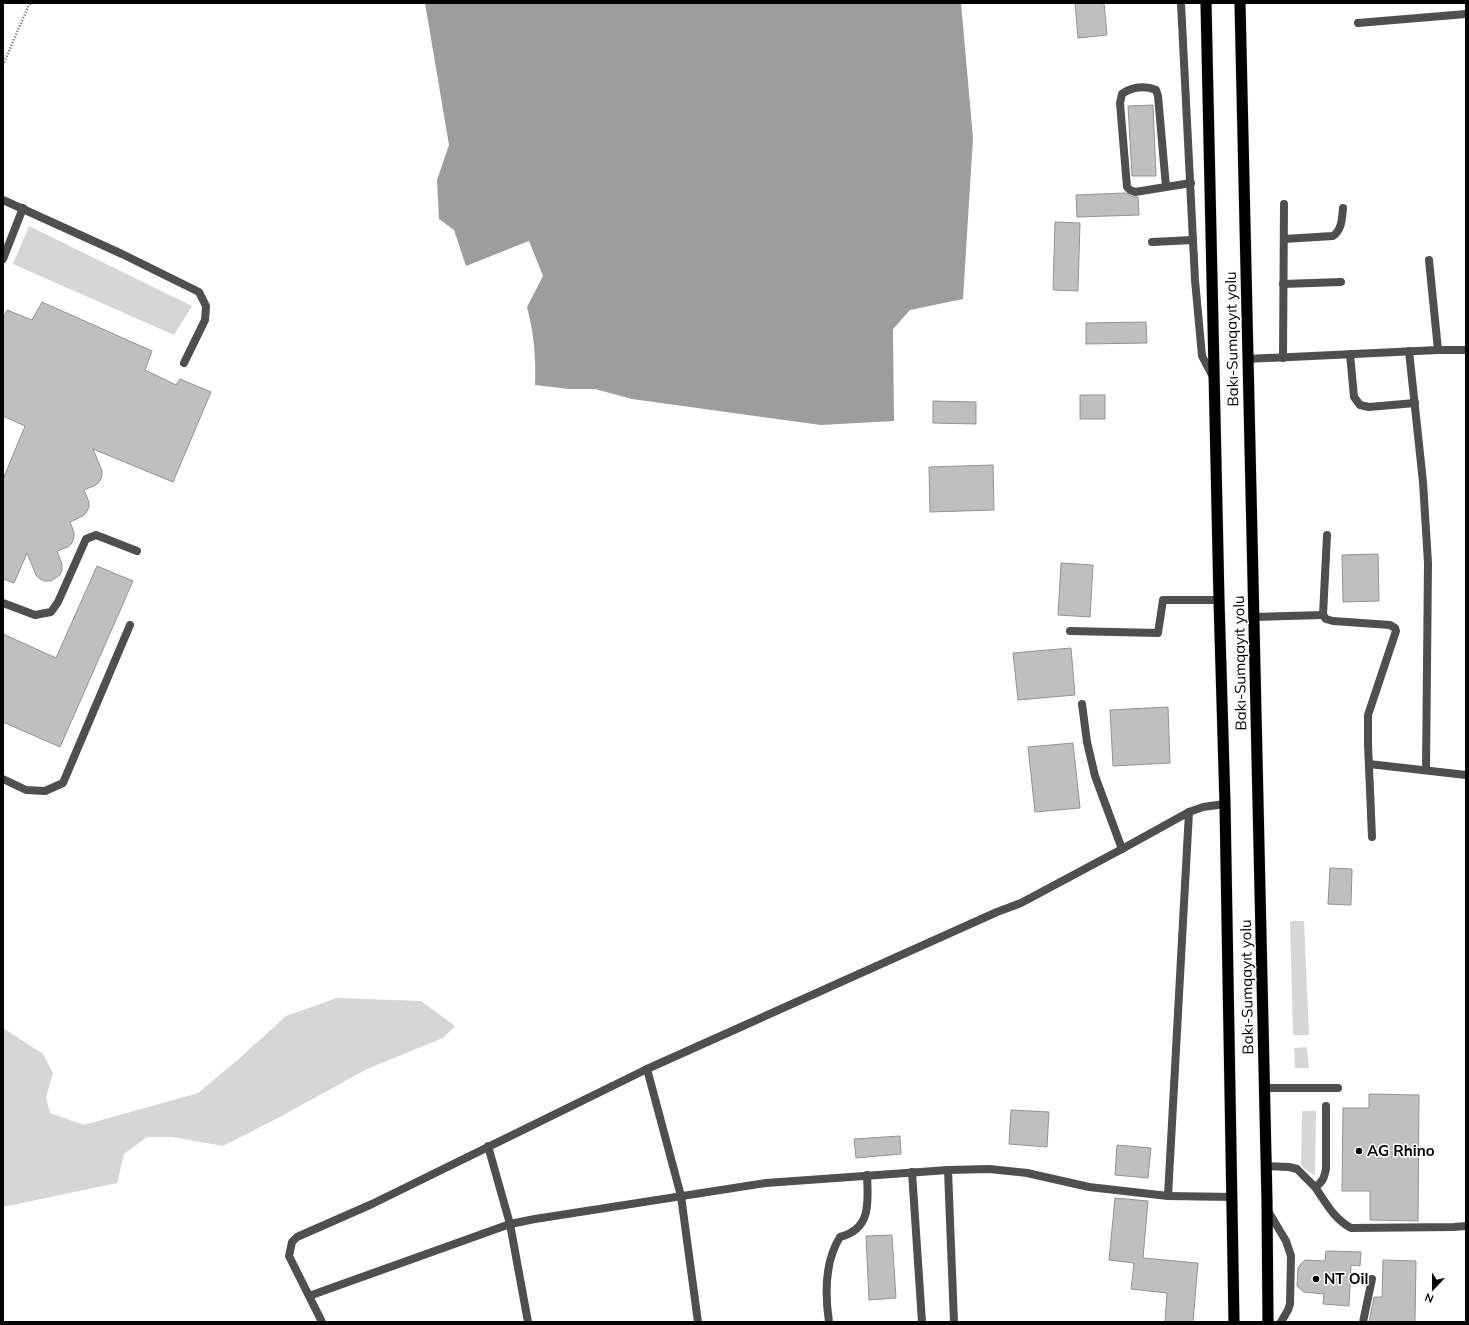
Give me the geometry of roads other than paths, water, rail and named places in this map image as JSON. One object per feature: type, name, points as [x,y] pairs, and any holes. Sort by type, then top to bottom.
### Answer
[{"type":"highway","name":"Bakı-Sumqayıt yolu","points":[[1206,3],[1225,804],[1234,1322]]},
{"type":"highway","name":"Bakı-Sumqayıt yolu","points":[[1240,3],[1267,1211],[1268,1322]]},
{"type":"lane","points":[[1181,3],[1195,280],[1202,356],[1214,380]]},
{"type":"lane","points":[[1358,23],[1466,14]]},
{"type":"lane","points":[[1166,186],[1158,96],[1156,90],[1148,87],[1128,90],[1122,94],[1120,103],[1127,187],[1135,192],[1191,183]]},
{"type":"lane","points":[[3,200],[23,208],[199,292],[206,306],[205,320],[184,363]]},
{"type":"lane","points":[[1283,358],[1284,204]]},
{"type":"lane","points":[[3,259],[23,208]]},
{"type":"lane","points":[[1284,239],[1333,236],[1337,234],[1340,229],[1343,208]]},
{"type":"lane","points":[[1152,242],[1193,240]]},
{"type":"lane","points":[[1429,260],[1438,350]]},
{"type":"lane","points":[[1283,284],[1341,282]]},
{"type":"lane","points":[[1247,359],[1409,351],[1466,350]]},
{"type":"lane","points":[[1409,351],[1423,482],[1428,562],[1426,770]]},
{"type":"lane","points":[[1350,354],[1354,397],[1360,405],[1369,407],[1415,403]]},
{"type":"lane","points":[[3,603],[35,615],[51,612],[58,602],[86,539],[96,535],[137,550]]},
{"type":"lane","points":[[1327,535],[1323,615],[1326,620],[1390,625],[1395,628],[1396,631],[1368,715],[1372,837]]},
{"type":"lane","points":[[1070,631],[1158,633],[1163,600],[1219,600]]},
{"type":"lane","points":[[1254,617],[1323,615]]},
{"type":"lane","points":[[3,779],[26,790],[45,791],[63,783],[130,625]]},
{"type":"lane","points":[[1082,704],[1086,742],[1095,776],[1122,849]]},
{"type":"lane","points":[[1369,764],[1466,775]]},
{"type":"lane","points":[[322,1322],[289,1256],[292,1242],[297,1237],[372,1204],[647,1069],[997,912],[1021,903],[1189,812],[1203,807],[1225,804]]},
{"type":"lane","points":[[1168,1196],[1189,812]]},
{"type":"lane","points":[[647,1069],[680,1196],[698,1322]]},
{"type":"lane","points":[[1264,1088],[1338,1088]]},
{"type":"lane","points":[[1315,1187],[1324,1180],[1326,1169],[1326,1106]]},
{"type":"lane","points":[[488,1146],[510,1224],[528,1322]]},
{"type":"lane","points":[[1266,1166],[1289,1166],[1297,1170],[1315,1187],[1331,1211],[1342,1223],[1351,1228],[1466,1226]]},
{"type":"lane","points":[[309,1296],[510,1224],[766,1183],[912,1172],[988,1169],[1027,1173],[1089,1187],[1168,1196],[1233,1197]]},
{"type":"lane","points":[[948,1170],[954,1322]]},
{"type":"lane","points":[[912,1172],[922,1322]]},
{"type":"lane","points":[[829,1322],[826,1304],[829,1272],[834,1248],[840,1237],[848,1235],[855,1230],[863,1220],[867,1211],[866,1175]]},
{"type":"lane","points":[[1267,1211],[1286,1241],[1291,1256],[1290,1304],[1281,1322]]},
{"type":"lane","points":[[1363,1322],[1372,1279]]},
{"type":"place","name":"AG Rhino","points":[[1359,1151]]},
{"type":"place","name":"NT Oil","points":[[1316,1279]]}]
